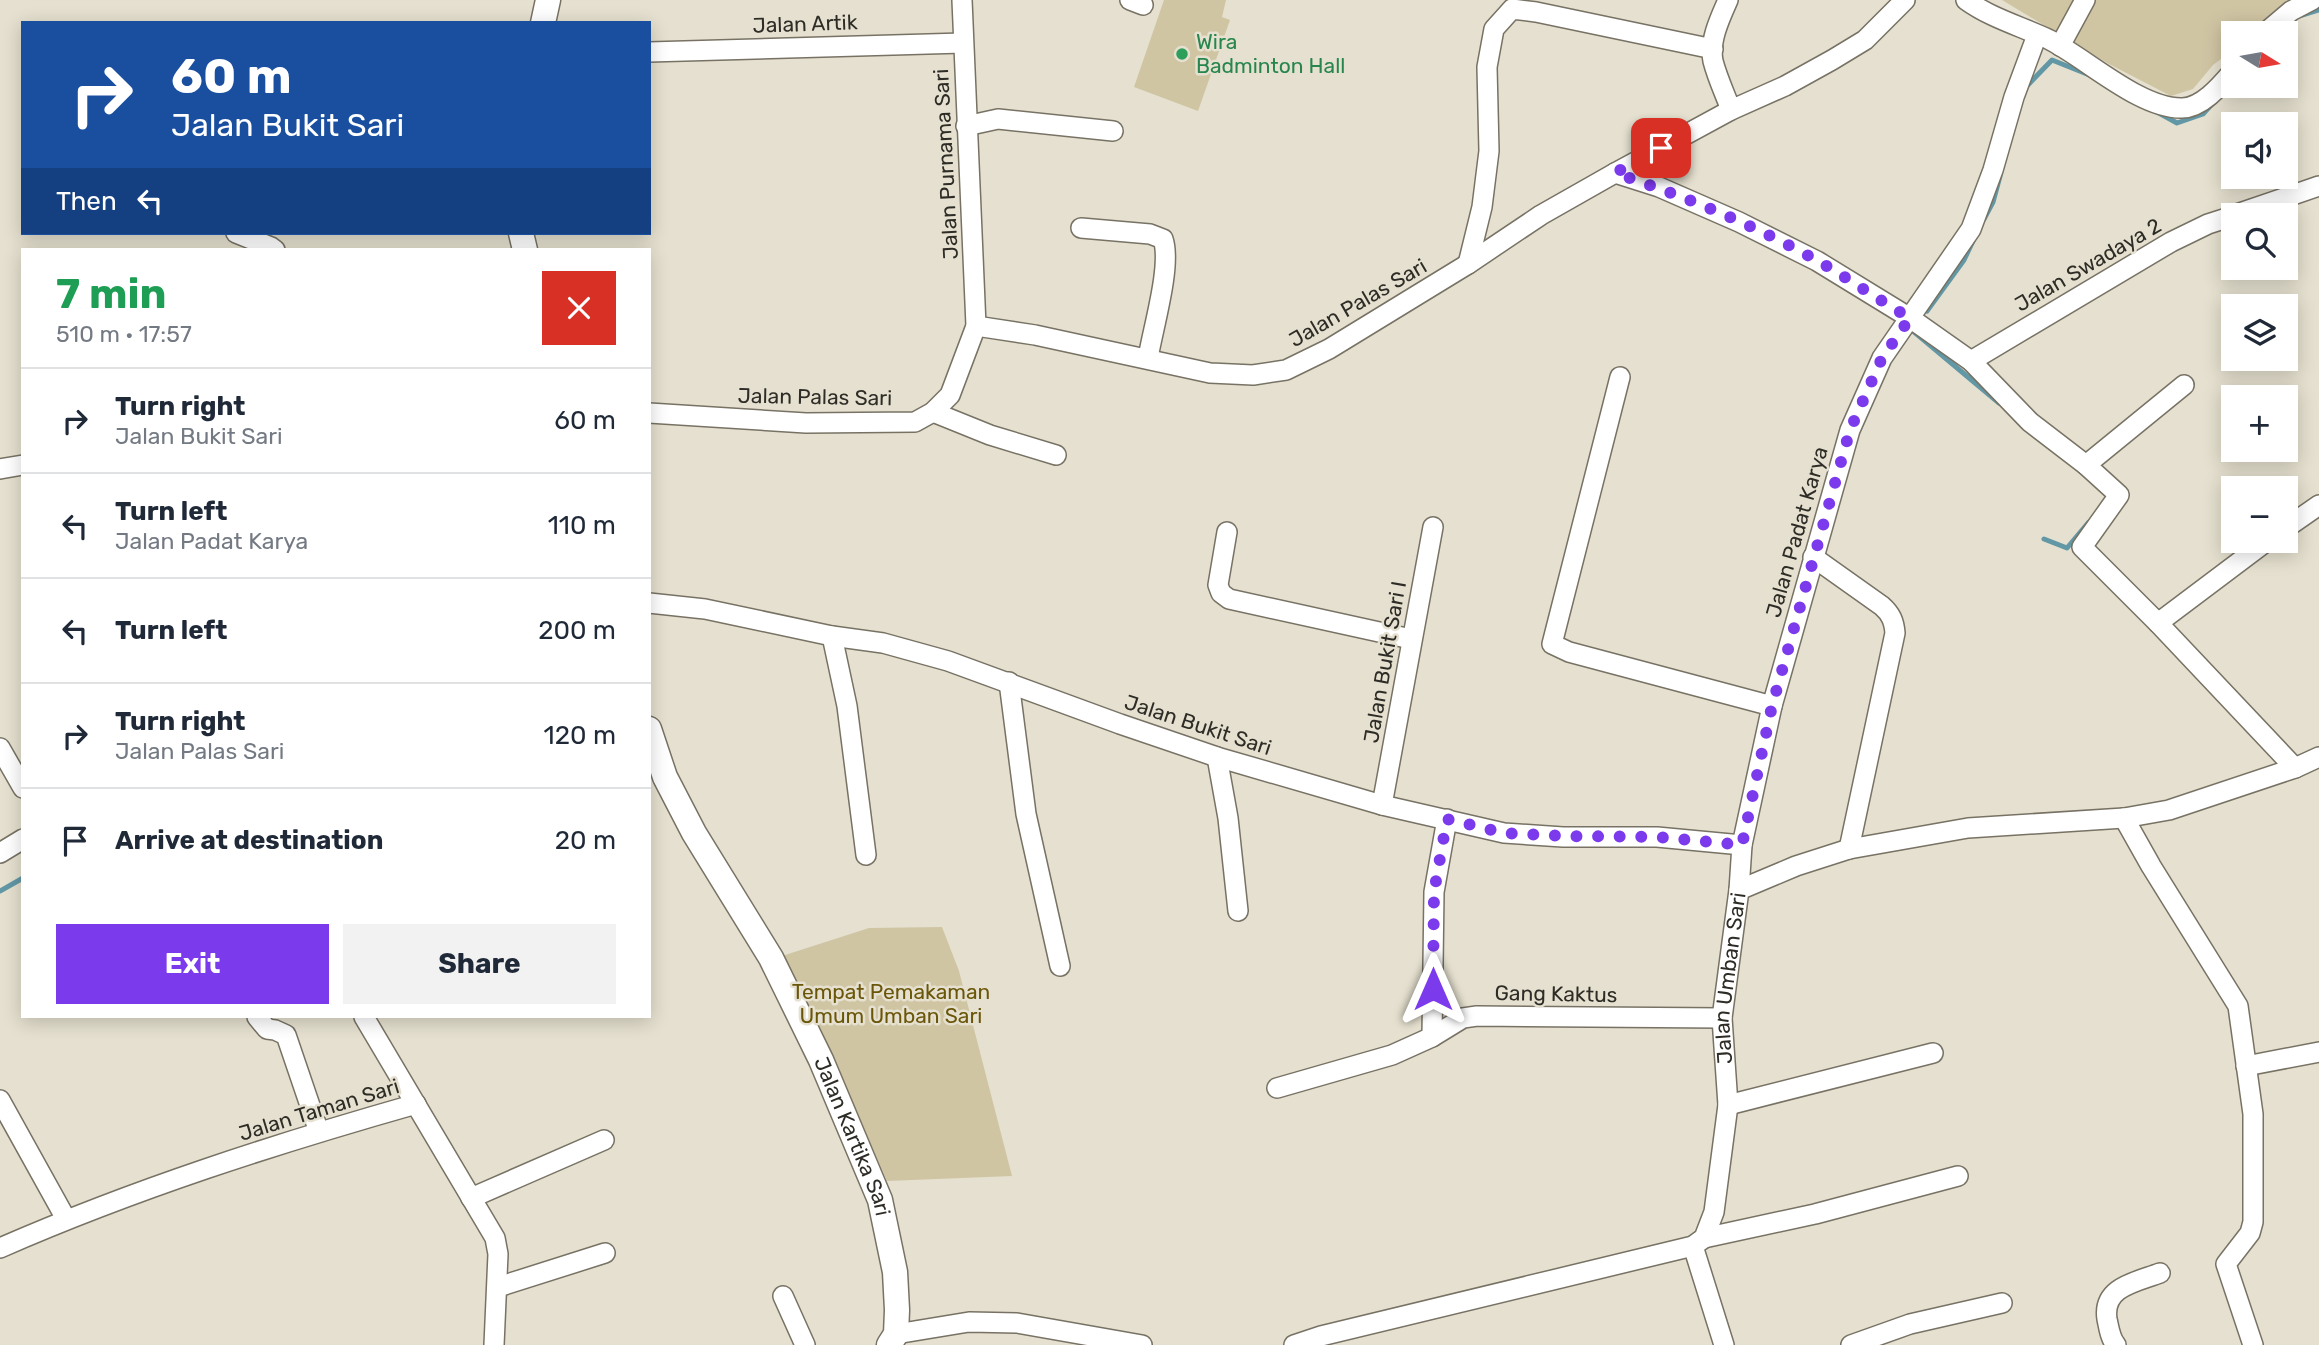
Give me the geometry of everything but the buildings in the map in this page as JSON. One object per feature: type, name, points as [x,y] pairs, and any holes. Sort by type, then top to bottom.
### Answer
[{"type":"main road","points":[[543,21],[548,0]]},
{"type":"main road","name":"Jalan Kartika Sari","points":[[651,735],[665,776],[688,821],[771,958],[815,1048],[880,1200],[895,1272],[897,1310],[892,1340]]},
{"type":"street","name":"Jalan Purnama Sari","points":[[962,0],[976,326]]},
{"type":"street","points":[[1728,0],[1716,30],[1713,62],[1731,110]]},
{"type":"street","name":"Jalan Palas Sari","points":[[976,326],[1035,335],[1210,373],[1253,374],[1286,370],[1329,349],[1468,264],[1541,215],[1731,110],[1785,86],[1865,40],[1905,0]]},
{"type":"street","points":[[1966,0],[1984,13],[2060,46],[2146,99],[2181,108],[2202,100],[2221,86]]},
{"type":"street","points":[[2060,46],[2085,0]]},
{"type":"street","points":[[2279,21],[2312,0]]},
{"type":"street","points":[[1468,264],[1482,207],[1489,151],[1487,67],[1494,29],[1512,9],[1713,49]]},
{"type":"street","name":"Jalan Padat Karya","points":[[1739,890],[1742,845],[1772,706],[1850,430],[1882,358],[1970,229],[1993,170],[2014,97],[2037,35]]},
{"type":"street","name":"Jalan Artik","points":[[651,52],[963,43]]},
{"type":"street","points":[[966,125],[998,119],[1113,131]]},
{"type":"street","points":[[1615,173],[1659,187],[1739,222],[1817,261],[1910,318],[1971,361],[2030,422],[2119,495],[2082,547],[2295,768]]},
{"type":"street","name":"Jalan Swadaya 2","points":[[2269,203],[2319,186]]},
{"type":"street","name":"Jalan Swadaya 2","points":[[1971,361],[2171,242],[2221,219]]},
{"type":"street","points":[[1081,228],[1150,234],[1163,239],[1166,248],[1165,265],[1148,358]]},
{"type":"street","points":[[241,235],[270,248]]},
{"type":"street","points":[[976,326],[950,395],[933,412],[990,435],[1056,456]]},
{"type":"street","points":[[1620,377],[1552,644],[1569,652],[1772,706]]},
{"type":"street","points":[[2085,465],[2184,385]]},
{"type":"street","name":"Jalan Palas Sari","points":[[651,413],[806,424],[915,422],[933,412]]},
{"type":"street","points":[[0,469],[21,465]]},
{"type":"street","points":[[2298,520],[2319,505]]},
{"type":"street","name":"Jalan Bukit Sari I","points":[[1382,805],[1433,527]]},
{"type":"street","points":[[1227,531],[1218,585],[1221,593],[1229,599],[1411,639]]},
{"type":"street","points":[[2158,623],[2251,553]]},
{"type":"street","points":[[1813,557],[1890,612],[1894,622],[1895,633],[1849,849]]},
{"type":"street","name":"Jalan Bukit Sari","points":[[651,603],[705,609],[832,636],[883,643],[948,661],[1216,757],[1382,805],[1504,833],[1657,837],[1742,845]]},
{"type":"street","points":[[832,636],[847,706],[866,855]]},
{"type":"street","points":[[1009,682],[1026,814],[1060,966]]},
{"type":"street","points":[[0,748],[21,785]]},
{"type":"street","points":[[1216,757],[1228,818],[1238,911]]},
{"type":"street","name":"Jalan Umban Sari","points":[[1698,1242],[1714,1212],[1728,1105],[1722,1018],[1739,890],[1796,866],[1849,849],[1968,828],[2124,818],[2169,810],[2295,768],[2319,757]]},
{"type":"street","points":[[2124,818],[2238,1006],[2253,1114],[2253,1222],[2249,1233],[2226,1264],[2253,1345]]},
{"type":"street","points":[[1432,1037],[1434,892],[1447,819]]},
{"type":"street","points":[[0,853],[21,840]]},
{"type":"street","points":[[258,1018],[267,1029],[286,1035],[319,1132]]},
{"type":"street","points":[[364,1018],[416,1104]]},
{"type":"street","name":"Gang Kaktus","points":[[1277,1088],[1392,1055],[1432,1037],[1463,1018],[1722,1018]]},
{"type":"street","points":[[2246,1066],[2319,1052]]},
{"type":"street","points":[[1728,1105],[1933,1054]]},
{"type":"street","name":"Jalan Taman Sari","points":[[0,1248],[66,1219],[244,1155],[416,1104],[495,1238],[498,1287],[494,1345]]},
{"type":"street","points":[[2,1108],[66,1219]]},
{"type":"street","points":[[471,1198],[604,1140]]},
{"type":"street","points":[[1294,1345],[1958,1176]]},
{"type":"street","points":[[1698,1242],[1724,1345]]},
{"type":"street","points":[[498,1287],[605,1253]]},
{"type":"street","points":[[2116,1345],[2109,1330],[2106,1312],[2110,1296],[2119,1289],[2160,1273]]},
{"type":"street","points":[[783,1296],[805,1345]]},
{"type":"street","points":[[1851,1345],[1910,1324],[2002,1303]]},
{"type":"street","points":[[892,1340],[969,1322],[1017,1322],[1142,1345]]},
{"type":"green space","name":"Wira Badminton Hall","points":[[1164,0],[1226,0],[1222,17],[1230,20],[1198,111],[1134,87]]},
{"type":"green space","points":[[2002,0],[2302,0],[2272,21],[2221,21],[2221,59],[2193,89],[2171,96],[2109,64]]},
{"type":"green space","name":"Tempat Pemakaman Umum Umban Sari","points":[[942,927],[959,971],[1012,1176],[887,1181],[821,1031],[782,956],[869,928]]},
{"type":"waterway","points":[[2302,15],[2319,10]]},
{"type":"waterway","points":[[2024,89],[2052,60],[2087,74]]},
{"type":"waterway","points":[[2157,112],[2177,123],[2203,114],[2212,104]]},
{"type":"waterway","points":[[1984,219],[1993,202],[2000,176]]},
{"type":"waterway","points":[[1927,311],[1964,260],[1973,241]]},
{"type":"waterway","points":[[1913,331],[1999,403]]},
{"type":"waterway","points":[[2044,539],[2067,548],[2088,523]]},
{"type":"waterway","points":[[0,891],[21,879]]},
{"type":"place","name":"Wira Badminton Hall","points":[[1182,54]]},
{"type":"route","points":[[1433,989],[1434,892],[1447,819],[1504,833],[1657,837],[1742,845],[1772,706],[1850,430],[1882,358],[1910,318],[1817,261],[1739,222],[1659,187],[1615,173],[1661,148]]}]
